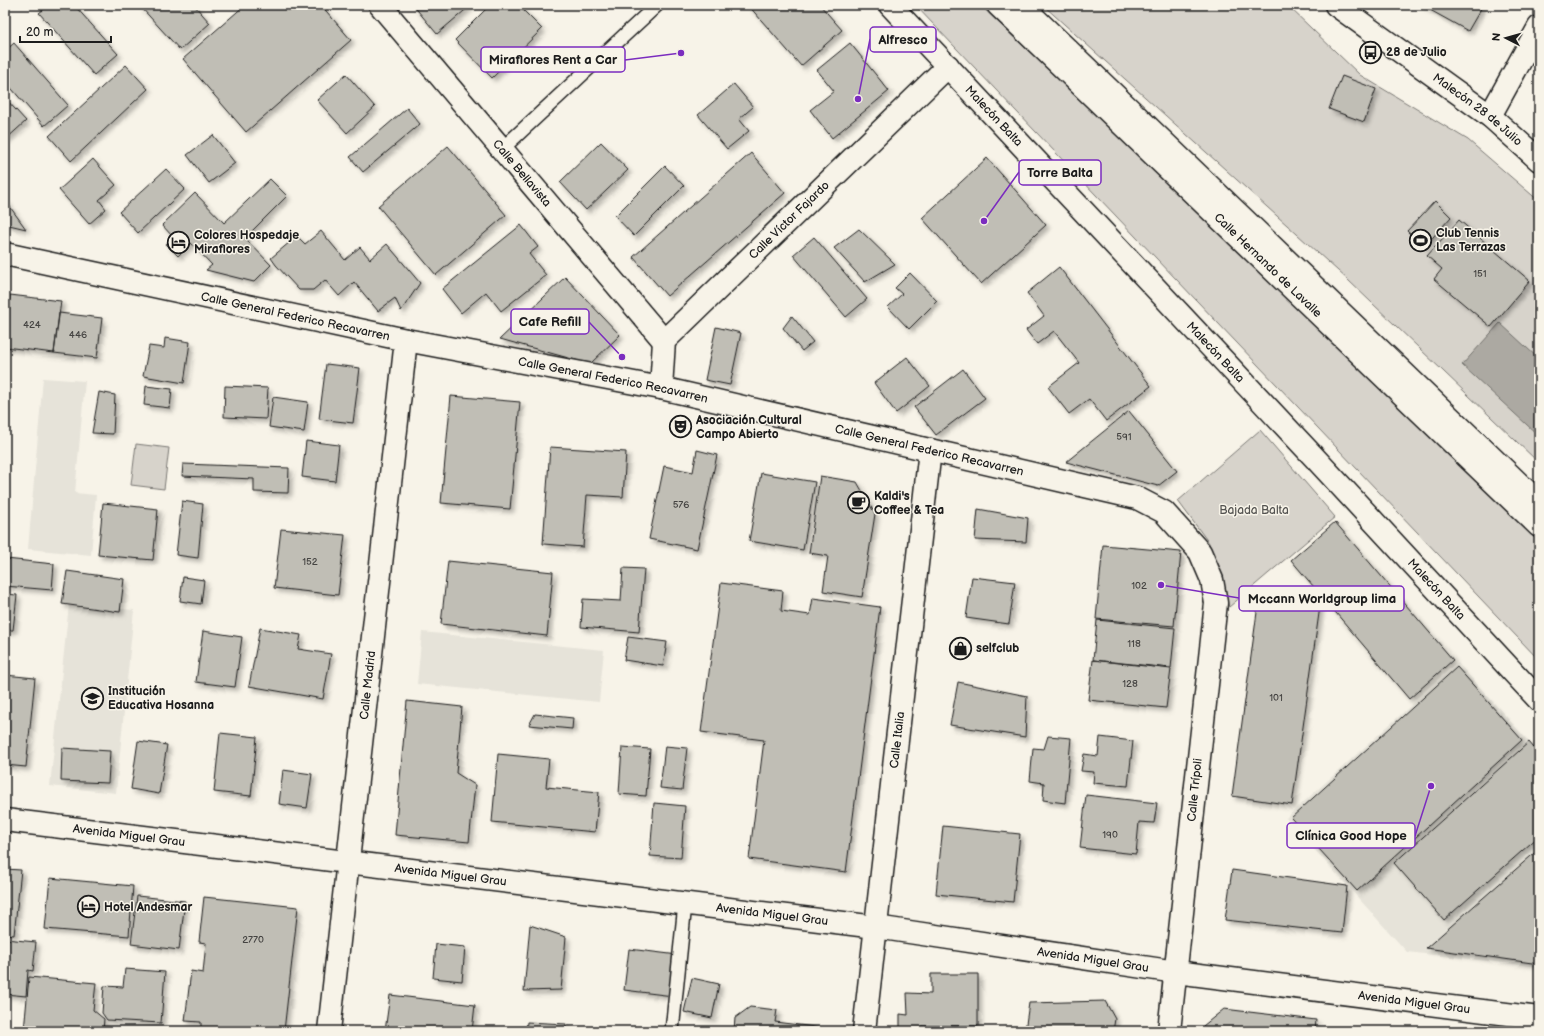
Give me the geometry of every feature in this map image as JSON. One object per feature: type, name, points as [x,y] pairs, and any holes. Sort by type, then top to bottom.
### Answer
[{"type":"street","name":"Calle Bellavista","points":[[380,5],[664,341]]},
{"type":"street","name":"Malecón Balta","points":[[890,5],[1298,439],[1539,700]]},
{"type":"street","name":"Calle Hernando de Lavalle","points":[[998,5],[1539,526]]},
{"type":"street","name":"Calle Hernando de Lavalle","points":[[1021,5],[1539,503]]},
{"type":"street","name":"Malecón 28 de Julio","points":[[1336,5],[1490,116],[1539,160]]},
{"type":"street","points":[[1490,116],[1539,27]]},
{"type":"street","name":"Calle Víctor Fajardo","points":[[664,341],[948,66]]},
{"type":"street","name":"Calle General Federico Recavarren","points":[[5,254],[406,340],[661,388],[1138,498],[1164,512],[1200,552]]},
{"type":"street","name":"Calle Madrid","points":[[329,1031],[406,340]]},
{"type":"street","points":[[661,388],[664,341]]},
{"type":"street","name":"Calle Italia","points":[[864,1031],[930,450]]},
{"type":"street","name":"Calle Trípoli","points":[[1169,1031],[1216,602],[1212,580],[1200,552]]},
{"type":"street","name":"Avenida Miguel Grau","points":[[5,820],[876,927],[1176,972],[1539,1018]]},
{"type":"lane","points":[[502,149],[657,5]]},
{"type":"lane","points":[[672,1031],[686,904]]},
{"type":"shaded area","points":[[1500,323],[1539,359],[1539,436],[1462,365]]},
{"type":"shaded area","points":[[43,378],[85,381],[75,493],[96,495],[91,555],[28,549]]},
{"type":"shaded area","name":"Institución Educativa Hosanna","points":[[69,604],[134,610],[116,793],[50,786]]},
{"type":"shaded area","points":[[422,632],[604,650],[599,702],[417,684]]},
{"type":"shaded area","points":[[1458,663],[1539,753],[1539,967],[1407,952],[1286,818]]},
{"type":"green space","points":[[915,5],[980,5],[1539,536],[1539,660]]},
{"type":"green space","name":"Club Tennis Las Terrazas","points":[[1287,5],[1360,75],[1468,140],[1539,201],[1539,463],[1348,280],[1044,6]]},
{"type":"green space","name":"Bajada Balta","points":[[1260,430],[1335,517],[1229,607],[1209,543],[1178,501]]},
{"type":"green space","points":[[136,444],[169,448],[164,489],[131,485]]},
{"type":"building","points":[[49,5],[74,5],[118,54],[94,75],[39,13]]},
{"type":"building","points":[[139,5],[194,5],[210,23],[180,50]]},
{"type":"building","points":[[245,5],[321,5],[351,40],[246,132],[183,59]]},
{"type":"building","points":[[413,5],[471,5],[437,34]]},
{"type":"building","points":[[490,5],[518,5],[542,29],[492,78],[455,40]]},
{"type":"building","points":[[748,5],[820,5],[842,30],[801,66]]},
{"type":"building","points":[[1421,5],[1483,5],[1468,31]]},
{"type":"building","points":[[14,43],[68,105],[44,126],[5,81],[5,51]]},
{"type":"building","points":[[850,43],[889,91],[832,138],[810,110],[834,91],[817,70]]},
{"type":"building","points":[[126,65],[148,89],[71,161],[49,136]]},
{"type":"building","points":[[346,74],[375,107],[347,133],[317,100]]},
{"type":"building","points":[[1342,76],[1376,89],[1364,122],[1329,109]]},
{"type":"building","points":[[734,84],[753,107],[739,119],[749,131],[727,149],[698,115]]},
{"type":"building","points":[[5,98],[26,121],[5,140]]},
{"type":"building","points":[[407,108],[420,124],[363,172],[350,157]]},
{"type":"building","points":[[213,135],[235,163],[209,183],[187,155]]},
{"type":"building","points":[[601,142],[628,170],[586,210],[560,182]]},
{"type":"building","points":[[448,146],[506,215],[436,275],[378,206]]},
{"type":"building","points":[[751,153],[785,193],[667,296],[633,257]]},
{"type":"building","points":[[987,158],[1046,225],[981,284],[922,218]]},
{"type":"building","points":[[93,159],[116,185],[99,200],[106,209],[89,224],[59,190]]},
{"type":"building","points":[[665,166],[684,186],[634,236],[615,216]]},
{"type":"building","points":[[166,169],[185,189],[138,233],[119,212]]},
{"type":"building","points":[[270,179],[287,196],[245,238],[271,265],[254,282],[206,270],[212,265],[191,243],[178,256],[166,244],[173,237],[162,225],[195,193],[224,223]]},
{"type":"building","points":[[5,200],[26,229],[5,224]]},
{"type":"building","points":[[1435,201],[1451,217],[1424,247],[1407,231]]},
{"type":"building","points":[[1459,220],[1530,281],[1491,327],[1434,279],[1442,269],[1427,256]]},
{"type":"building","points":[[521,225],[538,247],[529,254],[546,275],[501,311],[486,292],[461,313],[442,289]]},
{"type":"building","points":[[859,229],[895,264],[865,282],[834,248]]},
{"type":"building","points":[[321,231],[345,260],[360,247],[370,259],[387,244],[420,283],[401,311],[395,298],[378,311],[354,282],[339,296],[325,280],[313,290],[299,290],[271,258],[297,236],[305,244]]},
{"type":"building","points":[[814,237],[867,299],[846,317],[793,255]]},
{"type":"building","points":[[1059,267],[1151,386],[1106,421],[1089,399],[1069,414],[1048,387],[1079,363],[1054,331],[1037,344],[1026,330],[1044,316],[1027,293]]},
{"type":"building","points":[[910,273],[937,301],[909,329],[888,307],[902,294],[895,288]]},
{"type":"building","points":[[565,277],[620,335],[590,364],[500,339]]},
{"type":"building","points":[[10,295],[61,301],[54,353],[5,347]]},
{"type":"building","points":[[59,313],[102,318],[97,358],[54,353]]},
{"type":"building","points":[[792,316],[813,342],[802,351],[783,328]]},
{"type":"building","points":[[716,327],[741,333],[730,385],[705,380]]},
{"type":"building","points":[[165,338],[190,342],[184,383],[143,376],[149,346],[164,348]]},
{"type":"building","points":[[907,357],[930,386],[896,413],[874,383]]},
{"type":"building","points":[[326,364],[360,368],[353,423],[319,419]]},
{"type":"building","points":[[963,369],[985,398],[936,435],[914,407]]},
{"type":"building","points":[[146,386],[172,389],[170,408],[144,405]]},
{"type":"building","points":[[225,386],[268,388],[266,419],[224,417]]},
{"type":"building","points":[[99,392],[115,395],[113,434],[92,433]]},
{"type":"building","points":[[451,396],[520,402],[510,509],[441,503]]},
{"type":"building","points":[[273,397],[308,402],[304,432],[269,427]]},
{"type":"building","points":[[1129,411],[1177,471],[1158,486],[1066,462]]},
{"type":"building","points":[[306,441],[339,445],[335,481],[302,477]]},
{"type":"building","points":[[550,447],[626,452],[623,497],[587,495],[583,547],[543,544]]},
{"type":"building","points":[[697,450],[717,455],[697,549],[649,539],[664,466],[693,472]]},
{"type":"building","points":[[183,464],[289,468],[288,493],[254,492],[254,479],[182,476]]},
{"type":"building","points":[[761,473],[815,482],[803,550],[749,541]]},
{"type":"building","points":[[820,476],[857,482],[875,514],[862,597],[823,591],[828,556],[809,553]]},
{"type":"building","points":[[182,501],[203,504],[198,558],[176,555]]},
{"type":"building","points":[[103,503],[158,509],[153,560],[98,555]]},
{"type":"building","points":[[978,509],[1028,518],[1026,542],[975,540]]},
{"type":"building","points":[[1335,522],[1453,660],[1409,699],[1291,560]]},
{"type":"building","points":[[281,529],[345,535],[338,595],[274,588]]},
{"type":"building","points":[[1103,545],[1181,552],[1174,626],[1096,619]]},
{"type":"building","points":[[6,559],[54,564],[52,590],[5,586]]},
{"type":"building","points":[[448,561],[553,572],[547,636],[441,624]]},
{"type":"building","points":[[623,568],[644,569],[639,632],[581,627],[583,599],[621,601]]},
{"type":"building","points":[[67,571],[124,579],[120,612],[62,604]]},
{"type":"building","points":[[183,577],[204,580],[201,604],[180,601]]},
{"type":"building","points":[[972,577],[1015,582],[1009,624],[966,618]]},
{"type":"building","points":[[721,583],[783,591],[781,611],[810,615],[813,598],[880,607],[846,872],[749,859],[764,740],[701,732]]},
{"type":"building","points":[[1260,590],[1321,599],[1292,805],[1232,796]]},
{"type":"building","points":[[5,594],[17,595],[13,630],[5,630]]},
{"type":"building","points":[[1097,620],[1175,628],[1171,668],[1093,660]]},
{"type":"building","points":[[260,628],[301,635],[298,649],[331,654],[323,699],[249,686]]},
{"type":"building","points":[[203,631],[242,637],[235,687],[196,682]]},
{"type":"building","points":[[628,637],[667,642],[663,666],[624,660]]},
{"type":"building","points":[[1093,660],[1171,669],[1166,708],[1088,700]]},
{"type":"building","points":[[1457,667],[1522,740],[1357,891],[1291,818]]},
{"type":"building","points":[[5,675],[35,678],[26,767],[5,765]]},
{"type":"building","points":[[958,682],[1027,696],[1025,737],[950,725]]},
{"type":"building","points":[[407,701],[462,707],[456,773],[475,785],[469,842],[395,835]]},
{"type":"building","points":[[535,714],[573,718],[572,729],[529,725]]},
{"type":"building","points":[[220,733],[257,737],[251,796],[214,792]]},
{"type":"building","points":[[1048,736],[1071,738],[1065,803],[1043,800],[1044,783],[1030,781],[1033,748],[1044,749]]},
{"type":"building","points":[[1100,737],[1133,741],[1128,786],[1093,783],[1094,772],[1081,771],[1084,754],[1098,756]]},
{"type":"building","points":[[138,741],[167,745],[159,794],[131,789]]},
{"type":"building","points":[[1529,742],[1539,754],[1539,836],[1444,920],[1394,863]]},
{"type":"building","points":[[665,746],[687,748],[682,790],[660,788]]},
{"type":"building","points":[[622,747],[650,749],[646,796],[619,794]]},
{"type":"building","points":[[62,748],[110,751],[108,783],[61,781]]},
{"type":"building","points":[[498,754],[549,759],[546,787],[599,792],[595,832],[492,822]]},
{"type":"building","points":[[283,770],[312,774],[307,808],[279,804]]},
{"type":"building","points":[[1086,795],[1157,803],[1154,823],[1139,822],[1136,854],[1080,848]]},
{"type":"building","points":[[654,803],[685,806],[681,858],[650,856]]},
{"type":"building","points":[[943,826],[1020,834],[1013,902],[936,894]]},
{"type":"building","points":[[1539,849],[1539,964],[1426,948]]},
{"type":"building","points":[[5,869],[21,870],[14,935],[5,934]]},
{"type":"building","points":[[1232,870],[1347,886],[1342,933],[1225,920]]},
{"type":"building","name":"Hotel Andesmar","points":[[50,878],[133,886],[129,936],[45,929]]},
{"type":"building","points":[[137,896],[185,901],[179,950],[131,944]]},
{"type":"building","points":[[204,897],[298,907],[284,1031],[201,1031],[201,1022],[185,1021],[191,971],[203,973],[206,943],[199,942]]},
{"type":"building","points":[[530,925],[566,937],[561,990],[524,991]]},
{"type":"building","points":[[5,939],[36,942],[33,971],[28,970],[26,996],[5,994]]},
{"type":"building","points":[[436,944],[465,947],[462,981],[433,978]]},
{"type":"building","points":[[629,949],[678,955],[673,996],[624,990]]},
{"type":"building","points":[[125,969],[165,972],[161,1023],[107,1020],[102,1013],[104,986],[123,987]]},
{"type":"building","points":[[931,974],[978,974],[978,1026],[922,1026],[922,1031],[900,1031],[900,1014],[908,1015],[907,993],[931,994]]},
{"type":"building","points":[[29,977],[96,983],[93,1010],[104,1019],[103,1031],[24,1031]]},
{"type":"building","points":[[692,978],[719,984],[712,1018],[684,1012]]},
{"type":"building","points":[[390,995],[475,1005],[472,1031],[385,1031]]},
{"type":"building","points":[[1105,1001],[1115,1019],[1113,1031],[1025,1031],[1029,1003]]},
{"type":"building","points":[[750,1007],[777,1010],[775,1022],[823,1028],[822,1031],[734,1031],[735,1018]]},
{"type":"building","points":[[1224,1009],[1316,1020],[1315,1031],[1203,1031],[1203,1026]]},
{"type":"building","points":[[527,1022],[566,1024],[566,1031],[526,1031]]},
{"type":"place","name":"28 de Julio","points":[[1371,52]]},
{"type":"place","name":"Miraflores Rent a Car","points":[[681,53]]},
{"type":"place","name":"Alfresco","points":[[858,99]]},
{"type":"place","name":"Torre Balta","points":[[984,221]]},
{"type":"place","name":"Club Tennis Las Terrazas","points":[[1421,240]]},
{"type":"place","name":"Colores Hospedaje Miraflores","points":[[179,242]]},
{"type":"place","name":"Cafe Refill","points":[[622,357]]},
{"type":"place","name":"Asociación Cultural Campo Abierto","points":[[681,427]]},
{"type":"place","name":"Kaldi's Coffee & Tea","points":[[859,503]]},
{"type":"place","name":"Mccann Worldgroup lima","points":[[1161,585]]},
{"type":"place","name":"selfclub","points":[[961,648]]},
{"type":"place","name":"Institución Educativa Hosanna","points":[[92,698]]},
{"type":"place","name":"Clínica Good Hope","points":[[1431,786]]},
{"type":"place","name":"Hotel Andesmar","points":[[89,907]]}]
